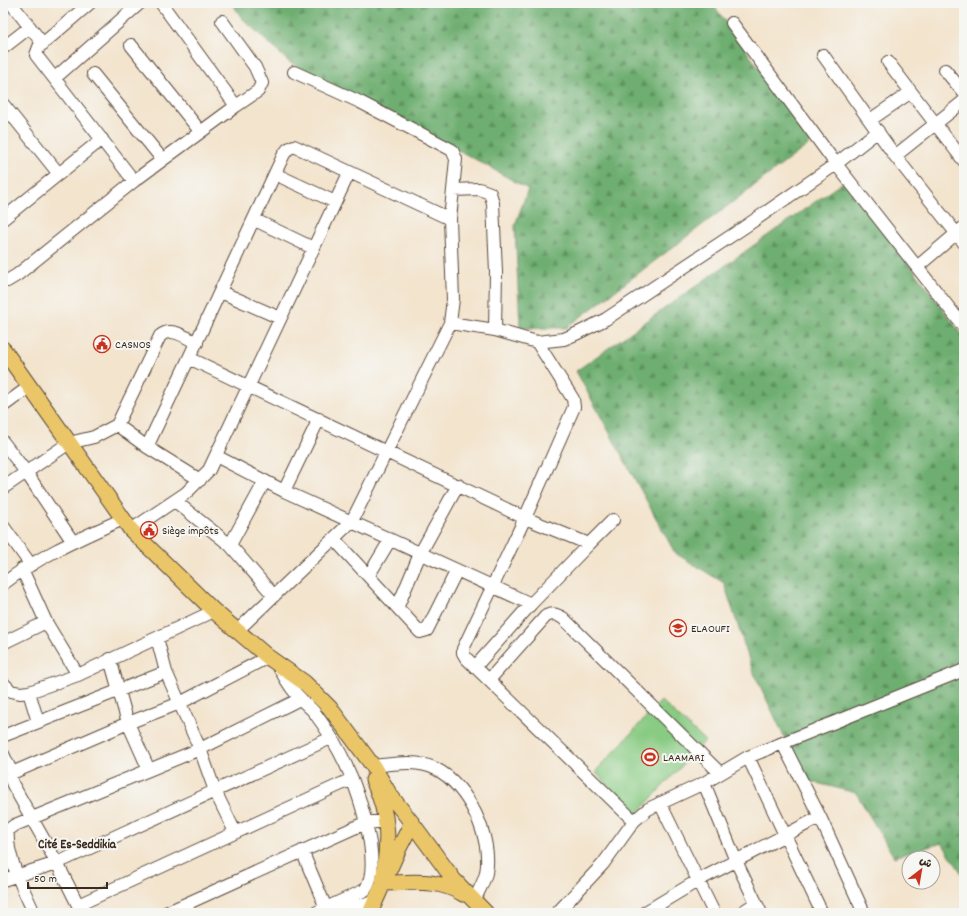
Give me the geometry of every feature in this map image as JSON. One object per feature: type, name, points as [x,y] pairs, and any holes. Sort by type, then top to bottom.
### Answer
[{"type":"main road","points":[[3,349],[127,525],[214,612],[273,660],[305,683],[330,708],[372,766],[390,795],[454,880],[486,913]]},
{"type":"main road","points":[[358,746],[378,789],[386,822],[388,838],[383,883]]},
{"type":"main road","points":[[373,906],[412,823]]},
{"type":"main road","points":[[383,883],[424,882],[442,884],[454,888],[474,901]]},
{"type":"street","points":[[11,3],[43,44]]},
{"type":"street","points":[[90,3],[43,44],[37,50],[36,54],[134,181]]},
{"type":"street","points":[[55,78],[140,3]]},
{"type":"street","points":[[161,3],[236,106]]},
{"type":"street","points":[[3,281],[7,281],[17,275],[162,159],[258,91],[262,83],[255,67],[222,21]]},
{"type":"street","points":[[732,23],[836,164],[964,327]]},
{"type":"street","points":[[3,48],[30,26]]},
{"type":"street","points":[[131,45],[200,131]]},
{"type":"street","points":[[823,55],[895,156],[962,234],[917,267]]},
{"type":"street","points":[[888,62],[964,161]]},
{"type":"street","points":[[946,70],[964,92]]},
{"type":"street","points":[[237,631],[352,521],[388,452],[450,323],[453,299],[450,219],[456,159],[452,150],[367,106],[294,72]]},
{"type":"street","points":[[93,74],[162,159]]},
{"type":"street","points":[[870,120],[912,92]]},
{"type":"street","points":[[895,156],[964,101]]},
{"type":"street","points":[[3,104],[59,174]]},
{"type":"street","points":[[450,323],[495,330],[537,342],[564,339],[606,319],[836,164],[878,131]]},
{"type":"street","points":[[3,219],[102,139]]},
{"type":"street","points":[[147,447],[255,220],[284,154],[288,149],[294,146],[450,219]]},
{"type":"street","points":[[3,584],[27,567],[73,542],[127,525],[175,501],[200,480],[209,470],[313,248],[350,173]]},
{"type":"street","points":[[275,174],[335,202]]},
{"type":"street","points":[[453,190],[479,189],[490,193],[492,197],[496,272],[495,330]]},
{"type":"street","points":[[255,220],[313,248]]},
{"type":"street","points":[[221,292],[280,318]]},
{"type":"street","points":[[3,488],[69,443],[94,436],[117,425],[160,336],[164,333],[173,332],[196,343]]},
{"type":"street","points":[[537,342],[573,399],[574,407],[525,518],[463,649],[463,653],[475,667],[634,820]]},
{"type":"street","points":[[189,358],[525,518],[589,544]]},
{"type":"street","points":[[3,406],[29,387]]},
{"type":"street","points":[[284,491],[319,419]]},
{"type":"street","points":[[117,425],[147,447],[200,480]]},
{"type":"street","points":[[3,442],[26,472],[73,542]]},
{"type":"street","points":[[216,456],[284,491],[531,604]]},
{"type":"street","points":[[230,545],[265,481]]},
{"type":"street","points":[[398,606],[420,554],[458,485]]},
{"type":"street","points":[[175,501],[230,545],[274,596]]},
{"type":"street","points":[[475,667],[531,604],[613,520]]},
{"type":"street","points":[[3,526],[27,567],[46,622],[78,675]]},
{"type":"street","points":[[334,539],[398,606],[420,632],[427,630],[457,570]]},
{"type":"street","points":[[369,575],[390,540]]},
{"type":"street","points":[[3,683],[11,691],[20,693],[29,692],[78,675],[214,612]]},
{"type":"street","points":[[489,680],[546,616],[557,614],[563,618],[720,773]]},
{"type":"street","points":[[3,643],[46,622]]},
{"type":"street","points":[[157,638],[166,672],[200,749],[215,791],[236,832]]},
{"type":"street","points":[[110,659],[128,723],[149,770]]},
{"type":"street","points":[[12,773],[128,723],[180,703],[273,660],[287,683],[314,713],[331,738],[352,779],[366,822],[371,851],[371,873],[368,886],[361,893],[323,910]]},
{"type":"street","points":[[558,913],[603,864],[640,813],[704,783],[748,757],[964,670]]},
{"type":"street","points":[[3,736],[119,689],[166,672]]},
{"type":"street","points":[[29,692],[38,722]]},
{"type":"street","points":[[34,913],[18,877],[7,838],[8,830],[14,825],[200,749],[300,699]]},
{"type":"street","points":[[3,880],[18,877],[57,863],[149,819],[215,791],[331,738]]},
{"type":"street","points":[[783,744],[820,817],[864,913]]},
{"type":"street","points":[[3,754],[12,773],[10,778],[13,785],[57,863],[80,909],[236,832],[352,779]]},
{"type":"street","points":[[748,757],[822,913]]},
{"type":"street","points":[[372,766],[399,763],[422,765],[436,769],[456,785],[463,794],[483,830],[486,848],[486,874],[474,901]]},
{"type":"street","points":[[704,783],[736,861],[758,908],[741,913]]},
{"type":"street","points":[[660,803],[714,913]]},
{"type":"street","points":[[648,912],[697,880],[786,836],[820,817]]},
{"type":"street","points":[[166,913],[366,822],[386,822]]},
{"type":"street","points":[[302,851],[323,910]]},
{"type":"street","points":[[323,910],[373,906]]},
{"type":"green space","points":[[232,3],[712,3],[812,142],[566,328],[520,328],[515,225],[528,189],[473,158],[289,62],[241,17]]},
{"type":"green space","points":[[846,180],[964,337],[964,877],[942,843],[918,850],[901,850],[901,855],[894,857],[856,793],[805,780],[752,669],[724,583],[675,553],[576,371]]},
{"type":"green space","name":"LAAMARI","points":[[661,701],[705,741],[636,815],[595,772]]},
{"type":"place","name":"CASNOS","points":[[102,344]]},
{"type":"place","name":"Siège impôts","points":[[149,530]]},
{"type":"place","name":"ELAOUFI","points":[[678,628]]},
{"type":"place","name":"LAAMARI","points":[[650,757]]},
{"type":"district","name":"Cité Es-Seddikia","points":[[77,843]]}]
